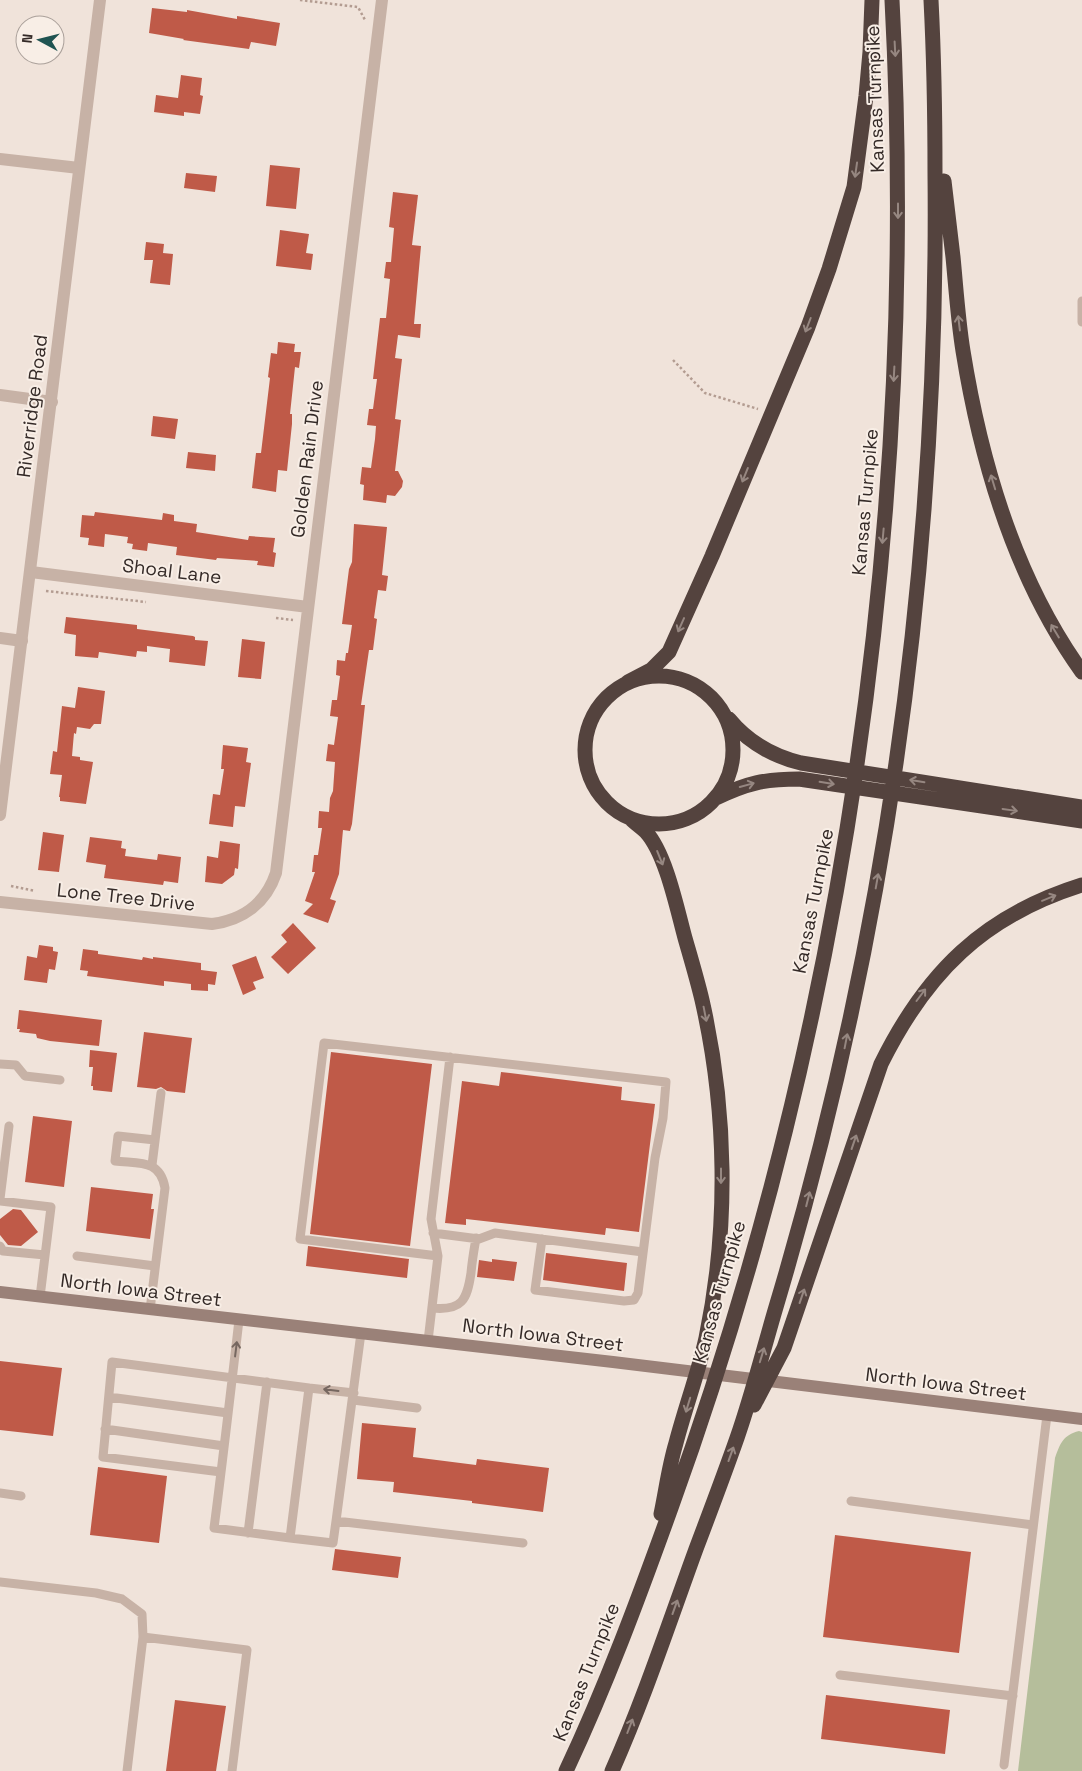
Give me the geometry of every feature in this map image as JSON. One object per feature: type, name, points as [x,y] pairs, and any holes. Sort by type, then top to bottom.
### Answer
[{"type":"highway","points":[[650,1566],[675,1444],[703,1347],[711,1307],[720,1234],[720,1122],[715,1077],[702,999],[664,865],[656,846],[647,833],[632,820],[613,809],[598,793],[588,774],[584,752],[587,730],[595,710],[609,694],[651,670],[669,652],[712,556],[808,327],[854,187],[867,87],[872,0]]},
{"type":"highway","name":"Kansas Turnpike","points":[[566,1771],[618,1649],[650,1566],[689,1458],[742,1290],[775,1172],[817,989],[848,824],[863,728],[874,631],[892,424],[896,349],[898,224],[897,123],[892,0]]},
{"type":"highway","points":[[612,1771],[738,1435],[803,1218],[824,1137],[850,1019],[892,798],[915,612],[930,430],[936,268],[935,109],[931,0]]},
{"type":"highway","points":[[935,109],[963,350],[982,445],[1008,528],[1023,567],[1049,621],[1082,672]]},
{"type":"highway","points":[[628,682],[654,675],[680,678],[704,690],[749,739],[782,759],[1082,821]]},
{"type":"highway","points":[[716,798],[728,778],[734,755],[732,731],[722,710]]},
{"type":"highway","points":[[632,820],[654,825],[678,823],[699,813],[716,798],[739,787],[779,779],[799,778],[1082,807]]},
{"type":"highway","points":[[738,1435],[784,1348],[880,1064],[906,1017],[948,963],[983,934],[1046,898],[1082,885]]},
{"type":"main road","name":"North Iowa Street","points":[[0,1292],[612,1362],[1082,1419]]},
{"type":"street","name":"Riverridge Road","points":[[0,816],[100,0]]},
{"type":"street","name":"Golden Rain Drive","points":[[247,913],[261,902],[270,888],[276,873],[302,606],[382,0]]},
{"type":"street","points":[[0,159],[79,168]]},
{"type":"street","points":[[0,395],[52,402]]},
{"type":"street","name":"Shoal Lane","points":[[31,572],[302,606]]},
{"type":"street","points":[[0,638],[22,642]]},
{"type":"street","name":"Lone Tree Drive","points":[[0,902],[205,924],[228,922],[247,913]]},
{"type":"lane","points":[[1082,301],[1082,322]]},
{"type":"lane","points":[[438,1256],[300,1239],[324,1043],[666,1082],[663,1118],[655,1158],[638,1293],[634,1300],[624,1301],[535,1290],[542,1239]]},
{"type":"lane","points":[[428,1341],[438,1256],[430,1219],[450,1057]]},
{"type":"lane","points":[[0,1064],[16,1065],[25,1076],[60,1080]]},
{"type":"lane","points":[[152,1165],[161,1093]]},
{"type":"lane","points":[[9,1126],[0,1200],[51,1207],[40,1297]]},
{"type":"lane","points":[[150,1310],[165,1188],[160,1172],[152,1165],[115,1161],[118,1136],[155,1140]]},
{"type":"lane","points":[[434,1233],[479,1239],[495,1233],[644,1252]]},
{"type":"lane","points":[[432,1308],[452,1308],[465,1298],[468,1290],[476,1238]]},
{"type":"lane","points":[[0,1246],[3,1250],[45,1255]]},
{"type":"lane","points":[[77,1256],[156,1266]]},
{"type":"lane","points":[[240,1320],[214,1528],[334,1543],[361,1333]]},
{"type":"lane","points":[[221,1472],[103,1457],[112,1362],[309,1388],[417,1408]]},
{"type":"lane","points":[[248,1533],[267,1382]]},
{"type":"lane","points":[[290,1538],[309,1388]]},
{"type":"lane","points":[[109,1397],[228,1413]]},
{"type":"lane","points":[[1004,1764],[1047,1415]]},
{"type":"lane","points":[[106,1429],[224,1446]]},
{"type":"lane","points":[[0,1493],[21,1496]]},
{"type":"lane","points":[[852,1501],[1033,1525]]},
{"type":"lane","points":[[336,1521],[523,1543]]},
{"type":"lane","points":[[0,1582],[96,1593],[122,1599],[142,1614],[143,1638],[127,1771]]},
{"type":"lane","points":[[143,1638],[247,1650],[232,1771]]},
{"type":"lane","points":[[840,1675],[1013,1696]]},
{"type":"path","points":[[300,0],[358,8],[366,18],[364,28]]},
{"type":"path","points":[[673,360],[705,393],[771,414]]},
{"type":"path","points":[[46,591],[153,602]]},
{"type":"path","points":[[275,618],[294,620],[302,606]]},
{"type":"path","points":[[11,886],[42,892]]},
{"type":"green space","points":[[1079,1431],[1082,1432],[1082,1771],[1018,1771],[1055,1458],[1063,1441],[1069,1435]]},
{"type":"building","points":[[152,8],[187,12],[187,10],[237,19],[237,16],[280,23],[276,46],[251,42],[249,49],[183,40],[149,33]]},
{"type":"building","points":[[181,75],[202,78],[200,95],[203,96],[200,114],[184,112],[184,116],[154,112],[156,95],[178,98]]},
{"type":"building","points":[[270,165],[300,168],[296,209],[266,206]]},
{"type":"building","points":[[186,173],[217,176],[215,192],[184,188]]},
{"type":"building","points":[[393,192],[418,195],[412,245],[421,246],[414,324],[421,324],[420,338],[398,335],[395,358],[402,359],[395,419],[401,420],[395,471],[398,471],[403,481],[402,487],[395,496],[387,495],[386,503],[363,500],[364,485],[360,484],[362,467],[371,468],[375,439],[376,426],[367,425],[369,409],[373,409],[377,379],[373,379],[380,318],[386,318],[390,279],[384,278],[386,262],[391,262],[394,228],[389,227]]},
{"type":"building","points":[[280,230],[309,234],[306,253],[313,254],[311,270],[276,266]]},
{"type":"building","points":[[146,242],[164,244],[163,253],[173,254],[170,285],[150,283],[153,260],[144,260]]},
{"type":"building","points":[[278,342],[295,344],[294,352],[301,352],[299,368],[295,367],[287,471],[278,470],[276,492],[252,488],[256,453],[261,453],[271,353],[277,354]]},
{"type":"building","points":[[153,416],[178,419],[175,439],[151,436]]},
{"type":"building","points":[[188,452],[216,455],[215,471],[186,468]]},
{"type":"building","points":[[95,512],[162,520],[163,513],[174,515],[174,521],[197,524],[196,532],[248,540],[249,536],[275,538],[273,552],[276,553],[274,567],[257,565],[258,561],[217,558],[216,560],[176,555],[177,547],[148,543],[147,551],[132,549],[133,544],[127,543],[128,537],[105,534],[104,547],[88,545],[89,538],[80,537],[82,515],[94,516]]},
{"type":"building","points":[[354,524],[387,527],[382,575],[388,576],[386,591],[378,590],[374,618],[377,619],[373,650],[369,650],[361,705],[365,705],[352,824],[350,831],[343,830],[339,874],[330,899],[336,901],[328,923],[303,914],[313,904],[305,901],[315,872],[312,872],[314,855],[318,855],[322,828],[318,828],[319,811],[329,812],[330,798],[333,791],[335,762],[326,761],[328,744],[334,745],[338,717],[330,716],[332,700],[337,700],[340,676],[336,675],[337,660],[345,661],[352,625],[342,624],[349,569],[352,562]]},
{"type":"building","points":[[66,617],[137,625],[137,629],[193,636],[195,640],[208,641],[205,666],[169,662],[170,649],[147,646],[147,652],[137,651],[136,657],[99,652],[98,658],[75,656],[76,635],[64,633]]},
{"type":"building","points":[[242,639],[265,642],[261,679],[238,677]]},
{"type":"building","points":[[78,687],[105,691],[101,724],[94,724],[90,729],[77,727],[76,734],[74,733],[72,756],[80,757],[80,760],[93,762],[86,804],[60,801],[62,775],[50,774],[53,751],[57,752],[62,706],[75,708]]},
{"type":"building","points":[[223,745],[248,748],[246,762],[251,763],[245,807],[235,806],[233,827],[209,824],[213,794],[220,795],[224,769],[221,769]]},
{"type":"building","points":[[43,832],[64,835],[59,872],[38,870]]},
{"type":"building","points":[[90,837],[122,841],[121,848],[126,849],[125,856],[157,860],[158,854],[181,857],[178,883],[164,881],[163,885],[104,878],[106,865],[86,862]]},
{"type":"building","points":[[220,841],[240,844],[238,869],[235,868],[234,875],[222,884],[205,882],[207,856],[218,858]]},
{"type":"building","points":[[293,923],[316,948],[288,974],[271,957],[287,942],[281,935]]},
{"type":"building","points":[[39,945],[53,947],[53,951],[58,952],[55,970],[49,969],[47,983],[24,980],[27,956],[37,958]]},
{"type":"building","points":[[83,949],[98,951],[98,954],[142,960],[143,957],[153,959],[153,957],[201,963],[201,970],[217,972],[215,985],[208,984],[208,991],[191,990],[191,984],[164,981],[164,986],[87,976],[88,971],[80,970]]},
{"type":"building","points":[[256,956],[264,978],[253,982],[256,989],[243,995],[232,965]]},
{"type":"building","points":[[19,1010],[102,1020],[99,1046],[50,1041],[37,1038],[36,1034],[19,1032],[20,1029],[17,1029]]},
{"type":"building","points":[[144,1032],[192,1038],[185,1093],[167,1091],[161,1087],[156,1089],[137,1087]]},
{"type":"building","points":[[90,1050],[117,1053],[112,1092],[93,1090],[93,1086],[91,1086],[93,1067],[89,1067]]},
{"type":"building","points":[[331,1052],[432,1064],[410,1246],[310,1234]]},
{"type":"building","points":[[501,1072],[622,1087],[621,1100],[655,1104],[639,1232],[606,1228],[605,1235],[466,1219],[466,1225],[445,1223],[462,1081],[499,1086]]},
{"type":"building","points":[[33,1116],[72,1121],[64,1187],[25,1182]]},
{"type":"building","points":[[91,1187],[153,1194],[151,1209],[154,1209],[150,1239],[86,1231]]},
{"type":"building","points":[[13,1209],[21,1210],[38,1232],[21,1246],[8,1245],[0,1235],[0,1219]]},
{"type":"building","points":[[308,1246],[409,1259],[407,1278],[306,1266]]},
{"type":"building","points":[[546,1253],[627,1263],[624,1291],[543,1280]]},
{"type":"building","points":[[492,1259],[517,1262],[514,1281],[477,1277],[479,1260],[492,1262]]},
{"type":"building","points":[[0,1361],[62,1368],[53,1436],[0,1430]]},
{"type":"building","points":[[362,1423],[416,1428],[413,1457],[476,1465],[477,1459],[549,1468],[543,1512],[472,1503],[472,1501],[393,1492],[394,1482],[357,1479]]},
{"type":"building","points":[[98,1467],[167,1476],[159,1543],[90,1535]]},
{"type":"building","points":[[835,1535],[971,1552],[959,1653],[823,1637]]},
{"type":"building","points":[[335,1549],[401,1557],[398,1578],[332,1570]]},
{"type":"building","points":[[826,1695],[950,1710],[945,1754],[821,1739]]},
{"type":"building","points":[[175,1700],[226,1706],[216,1771],[166,1771]]}]
